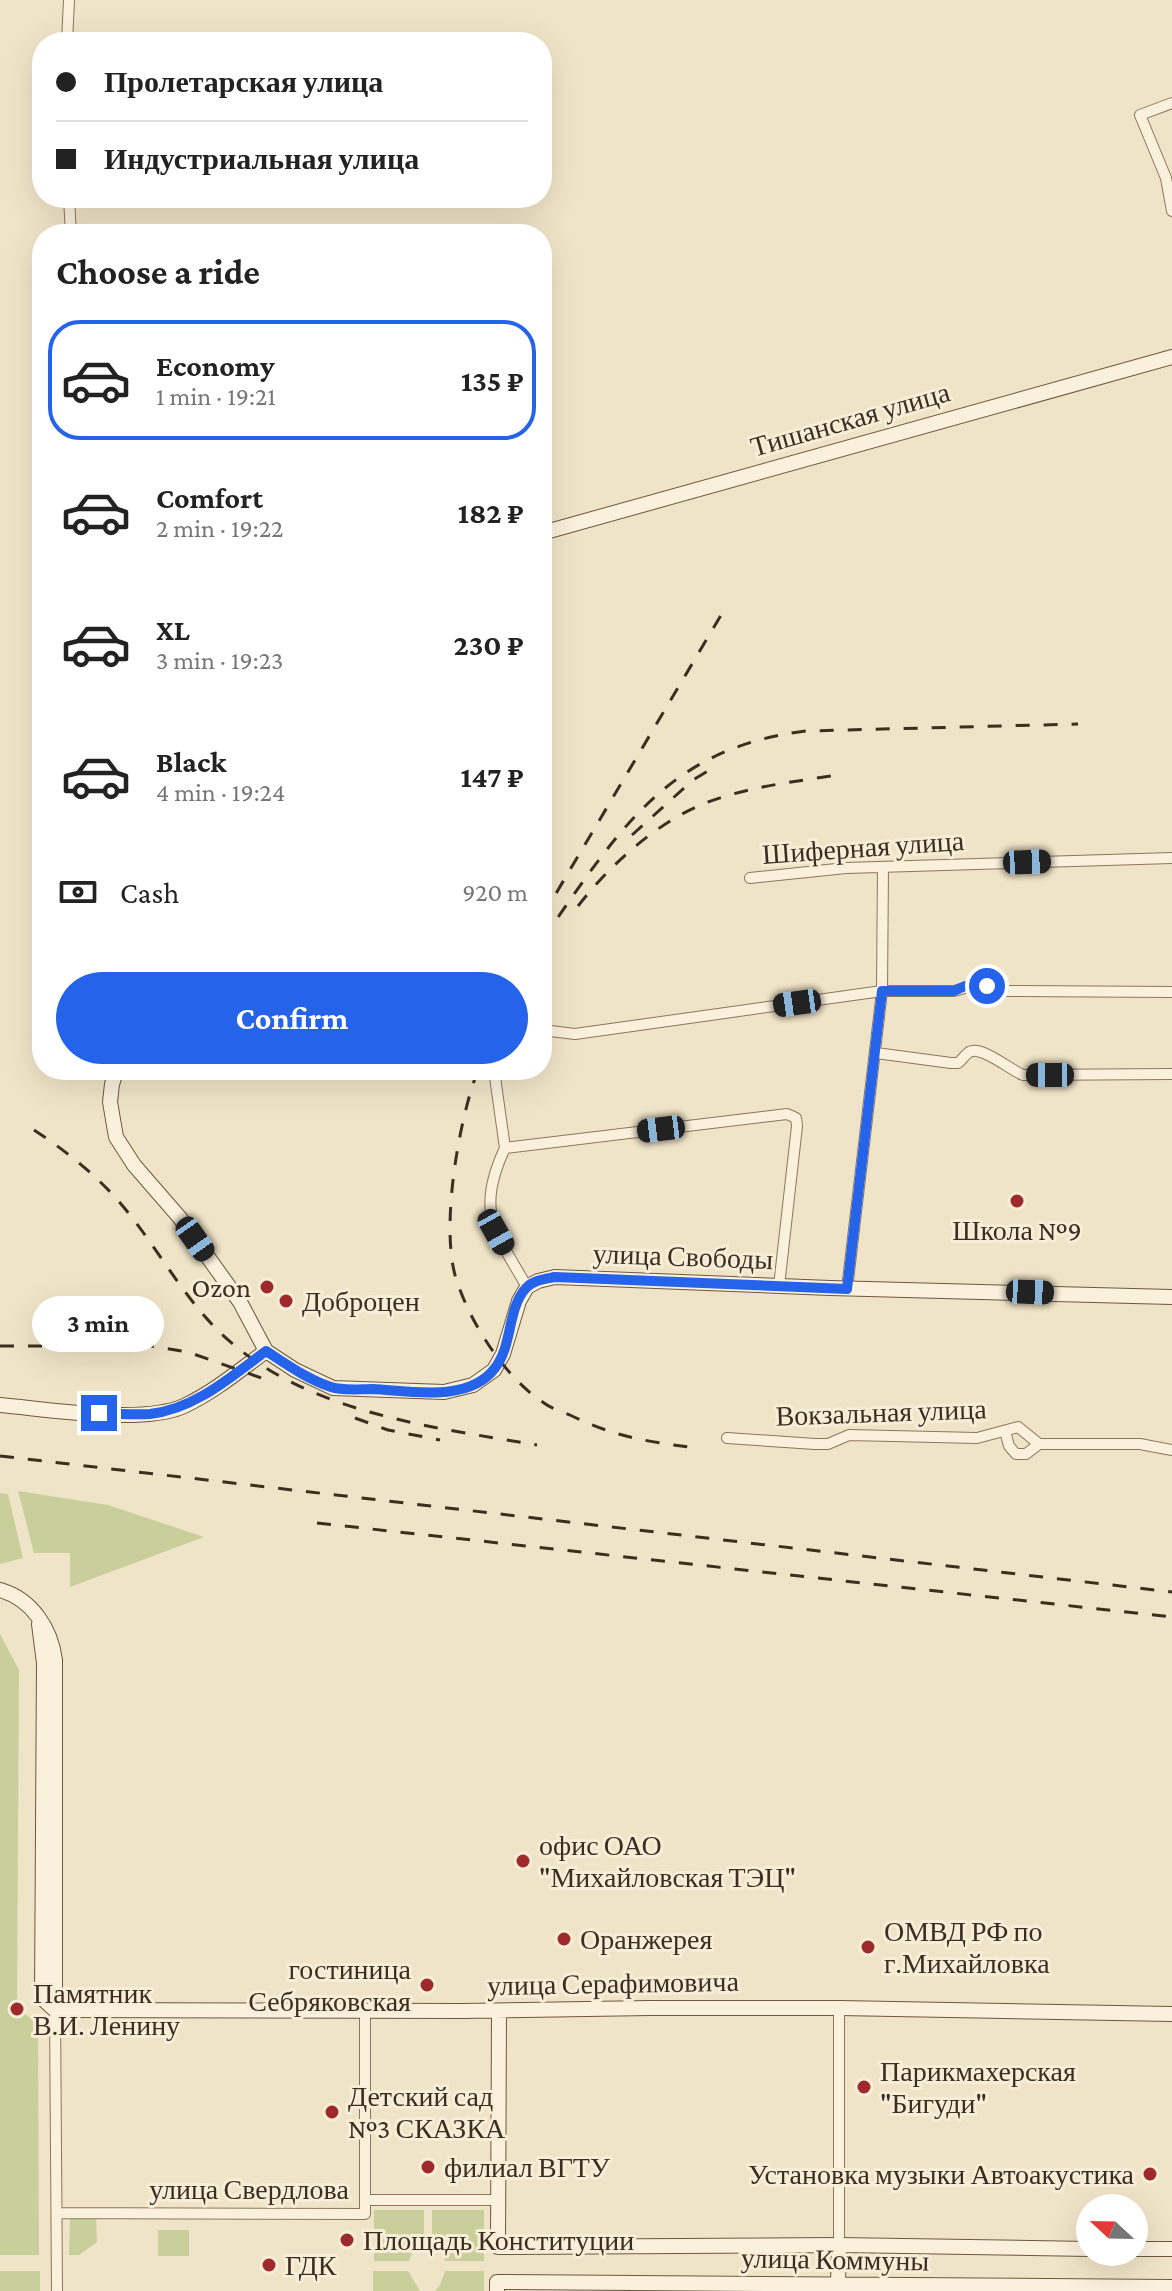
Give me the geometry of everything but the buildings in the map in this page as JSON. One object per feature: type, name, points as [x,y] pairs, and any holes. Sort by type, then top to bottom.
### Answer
[{"type":"street","points":[[67,32],[69,0]]},
{"type":"street","points":[[1172,103],[1140,115],[1166,178],[1172,211]]},
{"type":"street","name":"Тишанская улица","points":[[552,530],[1172,357]]},
{"type":"street","name":"Шиферная улица","points":[[750,878],[846,868],[1172,858]]},
{"type":"street","points":[[847,1289],[882,991],[883,867]]},
{"type":"street","points":[[552,1031],[575,1034],[882,991],[954,991],[975,985],[1000,991],[1172,992]]},
{"type":"street","points":[[876,1053],[958,1063],[968,1051],[975,1050],[988,1054],[1011,1071],[1023,1075],[1172,1074]]},
{"type":"street","points":[[113,1080],[110,1102],[116,1137],[134,1165],[180,1218],[240,1302],[266,1351],[295,1370],[333,1388],[444,1392],[473,1385],[494,1370],[527,1287],[496,1232],[490,1209],[489,1188],[505,1148],[495,1080]]},
{"type":"street","points":[[505,1148],[793,1115],[797,1126],[779,1286]]},
{"type":"street","name":"улица Свободы","points":[[527,1287],[555,1277],[847,1289],[1172,1297]]},
{"type":"street","points":[[0,1405],[151,1414],[183,1407],[266,1351]]},
{"type":"street","name":"Вокзальная улица","points":[[727,1438],[828,1444],[849,1435],[977,1438],[1018,1427],[1039,1444],[1140,1444],[1172,1450]]},
{"type":"street","points":[[1005,1431],[1009,1446],[1016,1454],[1026,1454],[1039,1444]]},
{"type":"street","points":[[0,1590],[14,1594],[30,1606],[38,1618],[44,1663],[42,1998],[55,2010],[57,2291]]},
{"type":"street","points":[[838,2288],[839,2008]]},
{"type":"street","name":"улица Серафимовича","points":[[55,2010],[839,2008],[1172,2014]]},
{"type":"street","name":"улица Свердлова","points":[[58,2213],[365,2214],[365,2010]]},
{"type":"street","points":[[365,2200],[498,2200],[499,2011]]},
{"type":"street","name":"улица Коммуны","points":[[498,2200],[498,2247],[839,2245],[1076,2249]]},
{"type":"street","points":[[1148,2249],[1172,2249]]},
{"type":"street","name":"улица Коммуны","points":[[497,2286],[1172,2287]]},
{"type":"green space","points":[[18,1491],[108,1505],[204,1537],[70,1587],[70,1553],[34,1553]]},
{"type":"green space","points":[[0,1493],[8,1494],[23,1558],[0,1564]]},
{"type":"green space","points":[[0,1634],[19,1670],[17,2009],[38,2023],[39,2255],[0,2255]]},
{"type":"green space","points":[[374,2210],[424,2210],[424,2236],[415,2245],[409,2261],[374,2261]]},
{"type":"green space","points":[[432,2210],[484,2210],[484,2261],[445,2261],[441,2248],[432,2237]]},
{"type":"green space","points":[[70,2217],[96,2217],[97,2242],[79,2255],[69,2255]]},
{"type":"green space","points":[[158,2230],[189,2230],[189,2256],[158,2256]]},
{"type":"green space","points":[[0,2271],[40,2271],[40,2291],[0,2291]]},
{"type":"green space","points":[[373,2271],[408,2271],[420,2291],[373,2291]]},
{"type":"green space","points":[[445,2271],[484,2271],[484,2291],[435,2291]]},
{"type":"railway","points":[[552,900],[727,605]]},
{"type":"railway","points":[[552,926],[595,865],[649,802],[680,777],[716,756],[757,741],[806,731],[1078,724]]},
{"type":"railway","points":[[632,835],[693,780],[708,771]]},
{"type":"railway","points":[[578,906],[634,847],[685,812],[735,793],[837,775]]},
{"type":"railway","points":[[475,1080],[464,1115],[454,1171],[450,1228],[455,1275],[478,1328],[515,1378],[547,1405],[615,1433],[689,1447]]},
{"type":"railway","points":[[34,1130],[76,1160],[105,1186],[137,1224],[201,1312],[234,1345],[272,1371],[312,1392],[356,1408],[446,1430],[537,1445]]},
{"type":"railway","points":[[0,1346],[151,1346],[188,1352],[270,1381]]},
{"type":"railway","points":[[355,1418],[388,1430],[440,1440]]},
{"type":"railway","points":[[0,1456],[1172,1592]]},
{"type":"railway","points":[[317,1523],[1172,1617]]},
{"type":"place","name":"Школа №9","points":[[1017,1201]]},
{"type":"place","name":"Ozon","points":[[267,1287]]},
{"type":"place","name":"Доброцен","points":[[286,1301]]},
{"type":"place","name":"офис ОАО \"Михайловская ТЭЦ\"","points":[[523,1861]]},
{"type":"place","name":"Оранжерея","points":[[564,1939]]},
{"type":"place","name":"ОМВД РФ по г.Михайловка","points":[[868,1947]]},
{"type":"place","name":"гостиница Себряковская","points":[[427,1985]]},
{"type":"place","name":"Памятник В.И. Ленину","points":[[17,2009]]},
{"type":"place","name":"Парикмахерская \"Бигуди\"","points":[[864,2087]]},
{"type":"place","name":"Детский сад №3 СКАЗКА","points":[[332,2112]]},
{"type":"place","name":"филиал ВГТУ","points":[[428,2167]]},
{"type":"place","name":"Установка музыки Автоакустика","points":[[1150,2174]]},
{"type":"place","name":"Площадь Конституции","points":[[347,2240]]},
{"type":"place","name":"ГДК","points":[[269,2265]]},
{"type":"route","points":[[99,1413],[151,1414],[183,1407],[266,1351],[295,1370],[333,1388],[444,1392],[473,1385],[494,1370],[500,1360],[519,1301],[527,1287],[555,1277],[847,1289],[882,991],[954,991],[965,986],[987,986]]}]
